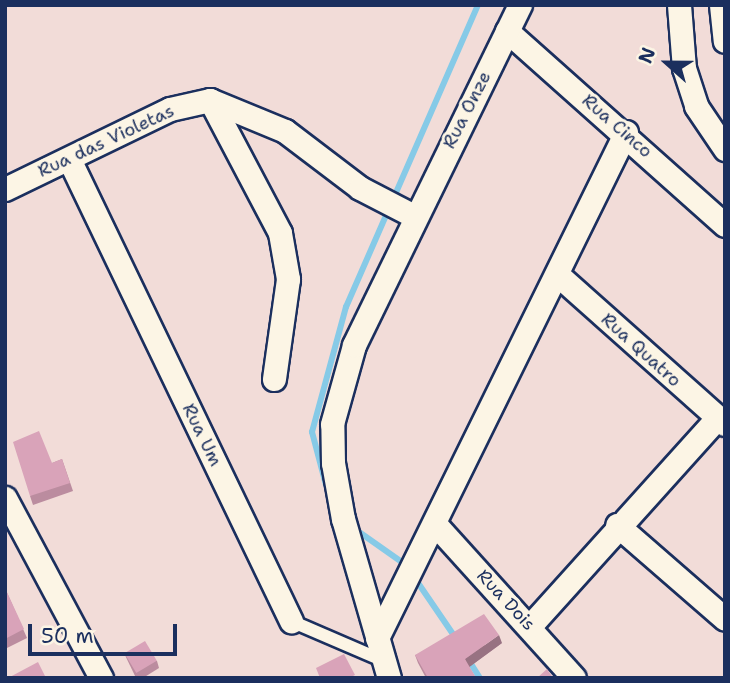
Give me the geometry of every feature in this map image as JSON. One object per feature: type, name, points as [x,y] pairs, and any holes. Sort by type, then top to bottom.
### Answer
[{"type":"street","name":"Rua Onze","points":[[414,216],[520,5]]},
{"type":"street","points":[[679,5],[684,68],[696,106],[725,149]]},
{"type":"street","points":[[721,5],[725,41]]},
{"type":"street","name":"Rua Cinco","points":[[507,31],[626,132],[725,225]]},
{"type":"street","points":[[210,100],[285,131],[338,173],[414,216]]},
{"type":"street","points":[[210,100],[280,233],[288,279],[274,379]]},
{"type":"street","name":"Rua das Violetas","points":[[5,190],[170,109],[210,100]]},
{"type":"street","points":[[376,638],[435,524],[523,336],[558,275],[626,132]]},
{"type":"street","name":"Rua Um","points":[[69,159],[291,621]]},
{"type":"street","name":"Rua Um","points":[[386,669],[345,526],[332,424],[340,384],[414,216]]},
{"type":"street","name":"Rua Quatro","points":[[558,275],[721,421]]},
{"type":"street","points":[[530,626],[617,525],[721,421]]},
{"type":"street","points":[[5,498],[100,678]]},
{"type":"street","name":"Rua Dois","points":[[435,524],[575,678]]},
{"type":"street","points":[[617,525],[725,619]]},
{"type":"lane","name":"Rua Um","points":[[291,621],[386,669]]},
{"type":"building","points":[[39,431],[52,463],[62,459],[70,483],[30,496],[13,442]]},
{"type":"building","points":[[5,588],[24,629],[5,639]]},
{"type":"building","points":[[484,614],[499,635],[465,659],[476,678],[428,678],[415,655]]},
{"type":"building","points":[[145,641],[157,661],[136,673],[124,653]]},
{"type":"building","points":[[344,654],[355,675],[349,678],[320,678],[316,668]]},
{"type":"building","points":[[38,662],[46,678],[8,678]]},
{"type":"building","points":[[547,669],[553,678],[537,678]]},
{"type":"waterway","points":[[326,485],[312,432],[346,307],[478,5]]},
{"type":"waterway","points":[[352,527],[406,565]]},
{"type":"waterway","points":[[414,577],[455,637]]},
{"type":"waterway","points":[[468,659],[480,678]]}]
